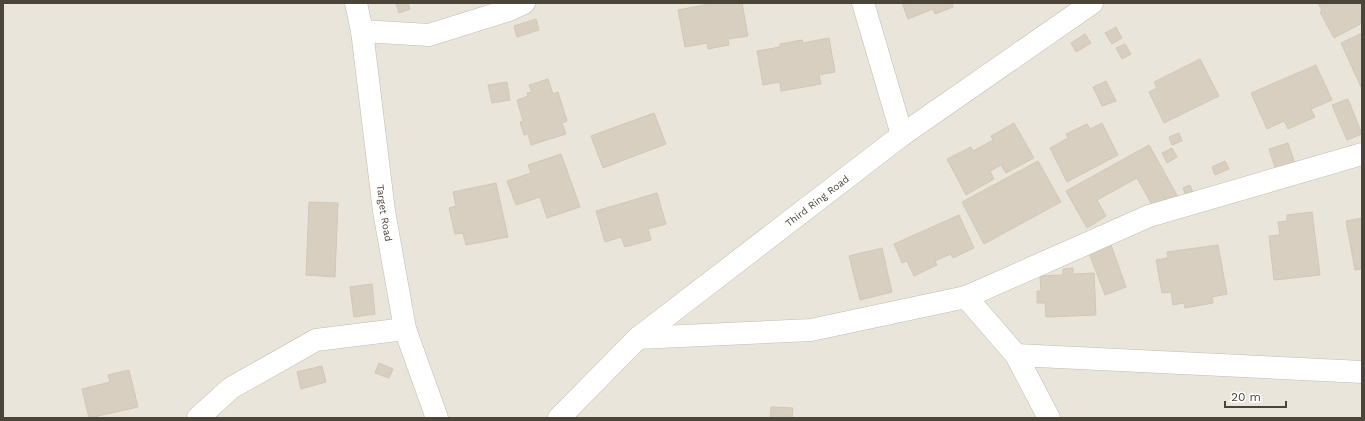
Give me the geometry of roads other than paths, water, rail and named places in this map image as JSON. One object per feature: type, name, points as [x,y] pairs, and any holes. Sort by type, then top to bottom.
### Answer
[{"type":"street","name":"Target Road","points":[[356,3],[362,31],[384,211],[404,329],[437,418]]},
{"type":"street","points":[[362,31],[429,35],[509,10],[524,3]]},
{"type":"street","points":[[862,3],[902,135]]},
{"type":"street","name":"Third Ring Road","points":[[558,418],[638,338],[902,135],[1092,3]]},
{"type":"street","points":[[638,338],[811,330],[966,297],[1150,216],[1362,154]]},
{"type":"street","points":[[966,297],[1016,355],[1049,418]]},
{"type":"street","points":[[198,418],[231,388],[316,340],[404,329]]},
{"type":"street","points":[[1016,355],[1362,372]]}]
